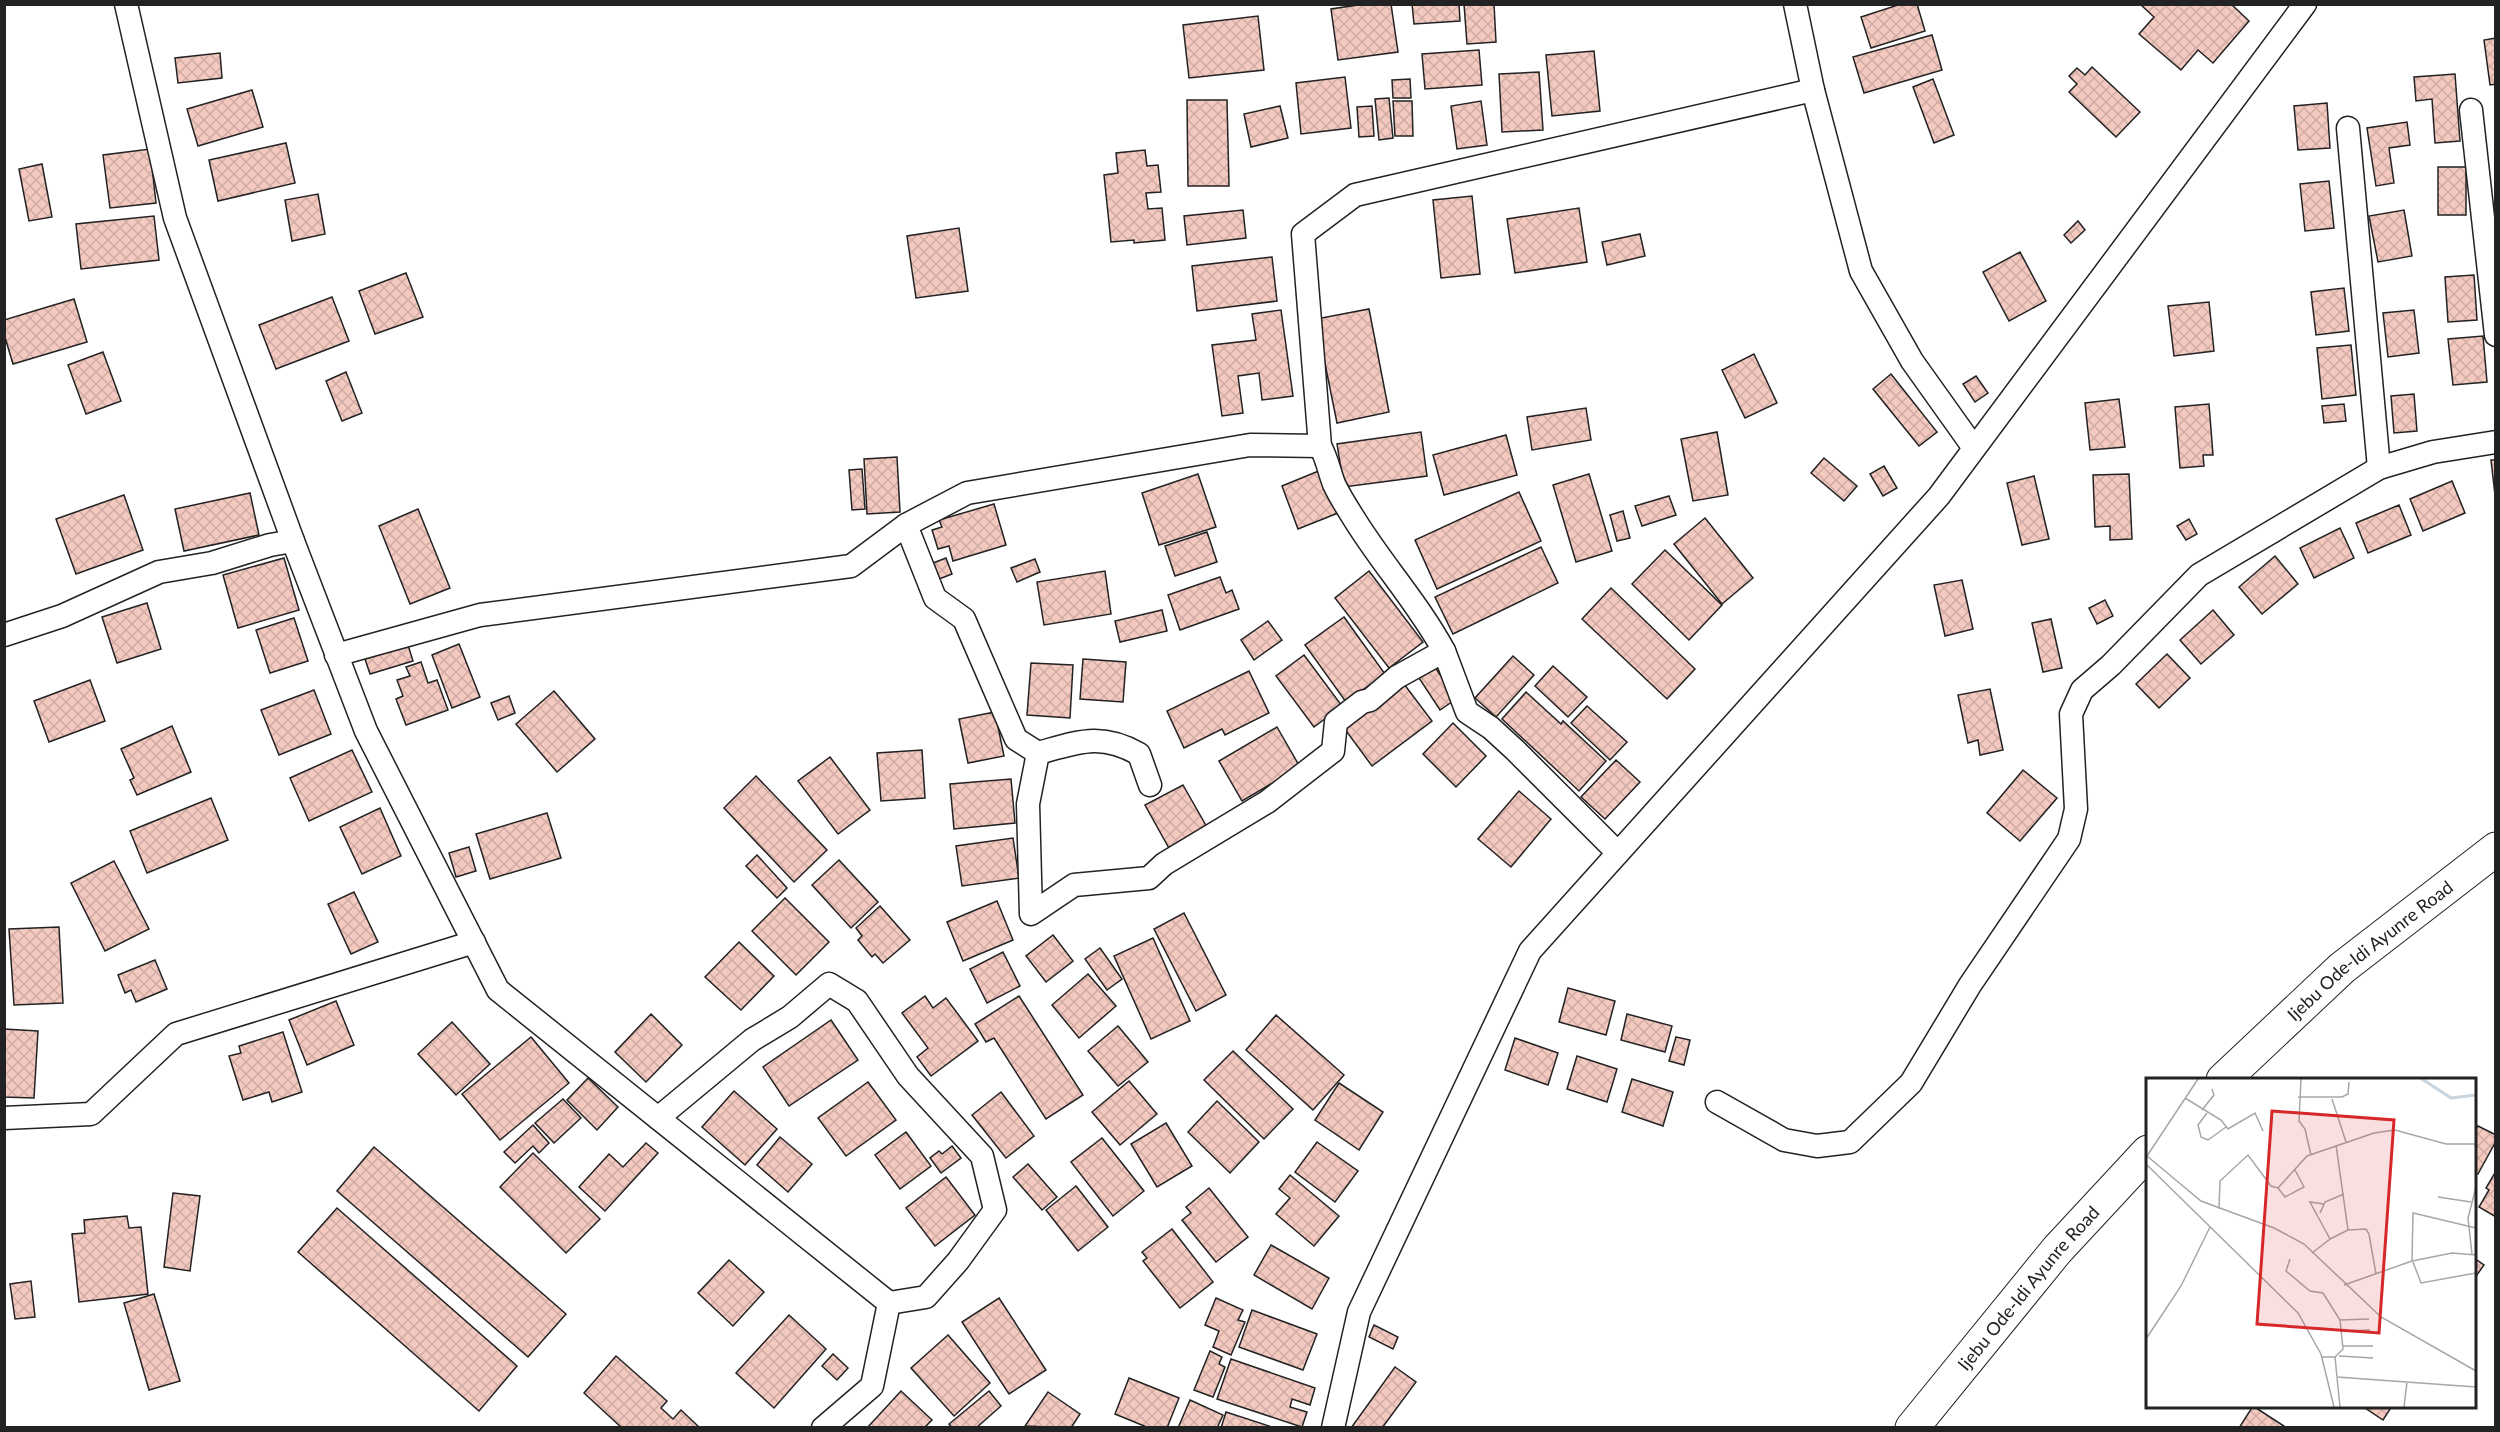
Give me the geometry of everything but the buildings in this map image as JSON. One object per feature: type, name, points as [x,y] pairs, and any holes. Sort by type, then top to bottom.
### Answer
[{"type":"main road","name":"Ijebu Ode-Idi Ayunre Road","points":[[2225,1078],[2342,968],[2496,849]]},
{"type":"main road","name":"Ijebu Ode-Idi Ayunre Road","points":[[1912,1428],[2057,1250],[2146,1154]]},
{"type":"street","points":[[126,4],[175,218],[336,655],[366,731],[498,990],[889,1303],[926,1297],[958,1262],[995,1210],[982,1156],[908,1076],[857,1001],[829,984],[790,1017],[752,1040],[658,1118]]},
{"type":"street","points":[[1795,4],[1813,90],[1861,271],[1912,360],[1974,448]]},
{"type":"street","points":[[1334,1428],[1359,1312],[1530,951],[1939,496],[2305,4]]},
{"type":"street","points":[[1618,853],[1507,743],[1467,712],[1444,651],[1421,614],[1377,555],[1334,483],[1328,461],[1320,446],[1303,234],[1355,195],[1813,90]]},
{"type":"street","points":[[2471,110],[2496,335]]},
{"type":"street","points":[[2348,128],[2379,468]]},
{"type":"street","points":[[1717,1102],[1784,1140],[1817,1146],[1850,1142],[1911,1083],[1970,985],[2069,839],[2076,809],[2071,714],[2074,702],[2082,690],[2111,665],[2199,575],[2379,468],[2433,452],[2496,441]]},
{"type":"street","points":[[336,655],[480,615],[851,566],[906,525],[967,493],[1250,444],[1320,446]]},
{"type":"street","points":[[906,525],[935,598],[964,620],[1016,739],[1038,753],[1091,739],[1121,744],[1139,754],[1150,785]]},
{"type":"street","points":[[4,636],[62,616],[159,572],[212,563],[270,545],[293,541]]},
{"type":"street","points":[[1038,753],[1028,804],[1031,914],[1074,885],[1149,878],[1154,875],[1164,864],[1267,802],[1333,751],[1336,722],[1362,702],[1370,700],[1397,677],[1444,651]]},
{"type":"street","points":[[4,1118],[91,1114],[177,1034],[474,942]]},
{"type":"street","points":[[823,1428],[872,1386],[889,1303]]}]
